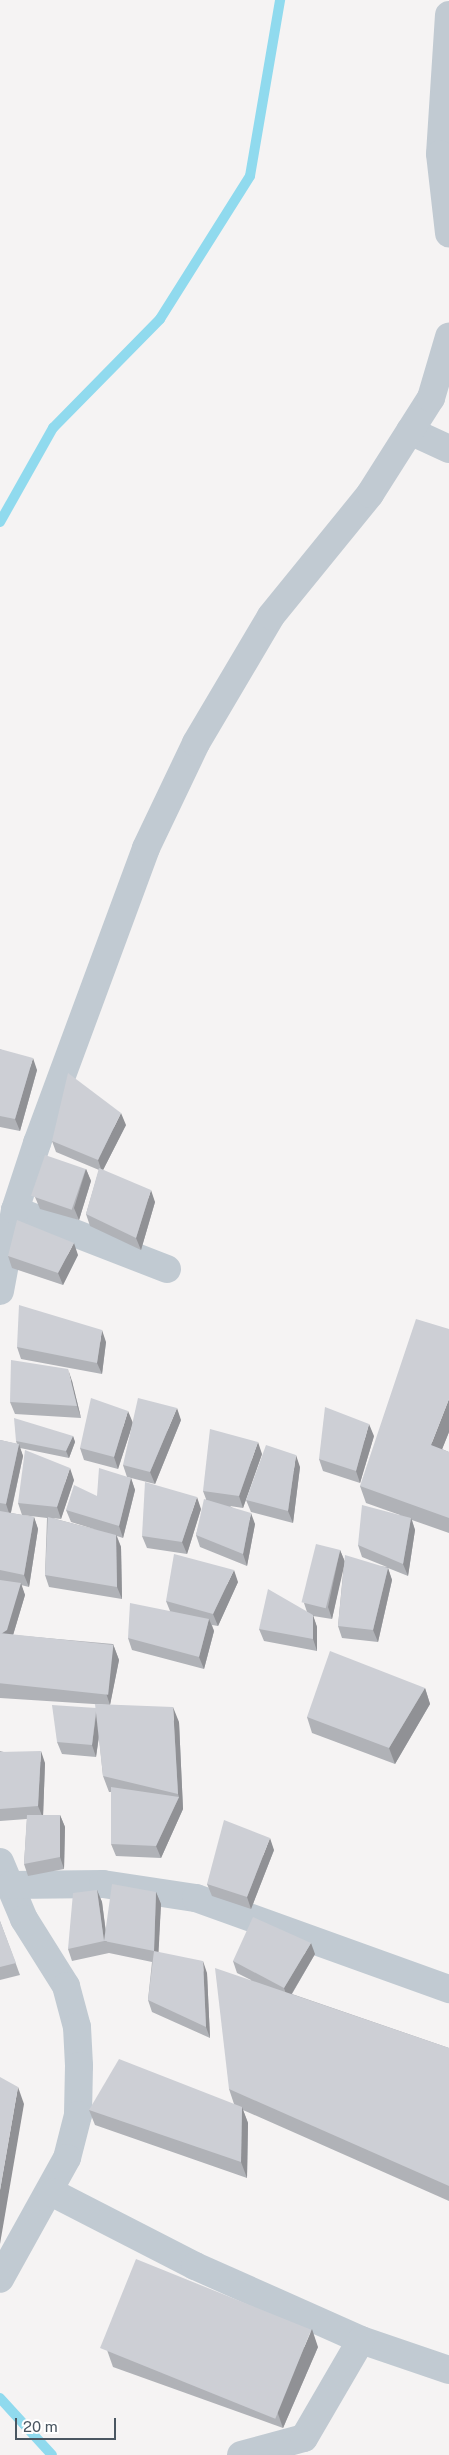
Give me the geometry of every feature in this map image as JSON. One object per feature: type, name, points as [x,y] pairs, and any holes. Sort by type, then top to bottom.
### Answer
[{"type":"street","points":[[449,15],[440,154],[449,233]]},
{"type":"street","points":[[0,1291],[16,1210],[113,929],[196,743],[271,616],[370,494],[431,398],[449,337]]},
{"type":"street","points":[[410,431],[449,449]]},
{"type":"street","points":[[16,1210],[167,1269]]},
{"type":"street","points":[[4,2274],[51,2192],[67,2158],[78,2115],[77,2027],[66,1986],[24,1919],[5,1873],[103,1884],[196,1898],[449,1989]]},
{"type":"street","points":[[51,2192],[195,2266],[361,2340],[449,2370]]},
{"type":"street","points":[[241,2455],[304,2438],[361,2340]]},
{"type":"building","points":[[0,1049],[33,1058],[15,1119],[0,1116]]},
{"type":"building","points":[[68,1073],[121,1113],[98,1160],[52,1141]]},
{"type":"building","points":[[45,1155],[86,1169],[72,1210],[31,1196]]},
{"type":"building","points":[[99,1168],[151,1190],[136,1238],[86,1214]]},
{"type":"building","points":[[17,1220],[74,1243],[58,1273],[8,1256]]},
{"type":"building","points":[[19,1305],[102,1330],[97,1363],[17,1347]]},
{"type":"building","points":[[416,1319],[449,1329],[449,1399],[431,1445],[449,1452],[449,1518],[360,1486]]},
{"type":"building","points":[[11,1360],[68,1369],[77,1406],[10,1402]]},
{"type":"building","points":[[91,1398],[128,1411],[114,1457],[80,1448]]},
{"type":"building","points":[[138,1398],[177,1408],[150,1472],[123,1465]]},
{"type":"building","points":[[325,1407],[369,1424],[356,1471],[319,1459]]},
{"type":"building","points":[[14,1418],[73,1436],[66,1451],[16,1441]]},
{"type":"building","points":[[210,1429],[258,1442],[239,1496],[203,1491]]},
{"type":"building","points":[[0,1440],[19,1444],[6,1504],[0,1503]]},
{"type":"building","points":[[266,1445],[296,1455],[288,1511],[246,1500]]},
{"type":"building","points":[[25,1450],[70,1468],[57,1507],[18,1503]]},
{"type":"building","points":[[99,1468],[131,1478],[119,1526],[66,1510],[74,1485],[97,1496]]},
{"type":"building","points":[[145,1482],[197,1497],[182,1542],[142,1536]]},
{"type":"building","points":[[204,1499],[251,1513],[243,1554],[196,1535]]},
{"type":"building","points":[[362,1505],[411,1518],[403,1564],[358,1545]]},
{"type":"building","points":[[0,1511],[34,1517],[24,1575],[0,1570]]},
{"type":"building","points":[[48,1517],[116,1535],[117,1587],[45,1575]]},
{"type":"building","points":[[316,1544],[340,1550],[326,1608],[301,1602]]},
{"type":"building","points":[[174,1554],[234,1570],[213,1614],[166,1601]]},
{"type":"building","points":[[345,1555],[388,1568],[373,1630],[338,1626]]},
{"type":"building","points":[[0,1580],[21,1583],[7,1630],[1,1634],[0,1633]]},
{"type":"building","points":[[268,1589],[313,1615],[313,1639],[259,1629]]},
{"type":"building","points":[[130,1603],[209,1619],[199,1657],[128,1638]]},
{"type":"building","points":[[0,1633],[113,1645],[108,1695],[0,1683]]},
{"type":"building","points":[[330,1651],[425,1688],[389,1748],[307,1717]]},
{"type":"building","points":[[95,1704],[173,1707],[178,1794],[103,1776]]},
{"type":"building","points":[[52,1705],[96,1708],[92,1745],[57,1742]]},
{"type":"building","points":[[41,1751],[38,1806],[0,1809],[0,1752]]},
{"type":"building","points":[[111,1787],[179,1797],[156,1846],[111,1844]]},
{"type":"building","points":[[27,1815],[60,1815],[60,1857],[24,1864]]},
{"type":"building","points":[[224,1820],[270,1838],[247,1897],[207,1884]]},
{"type":"building","points":[[112,1884],[156,1892],[154,1951],[104,1941]]},
{"type":"building","points":[[97,1890],[104,1941],[68,1949],[73,1893]]},
{"type":"building","points":[[253,1917],[311,1943],[284,1988],[233,1961]]},
{"type":"building","points":[[0,1921],[16,1963],[0,1967]]},
{"type":"building","points":[[154,1951],[203,1961],[206,2027],[148,2000]]},
{"type":"building","points":[[215,1968],[449,2048],[449,2186],[229,2089]]},
{"type":"building","points":[[119,2059],[242,2107],[241,2162],[89,2110]]},
{"type":"building","points":[[0,2077],[18,2087],[0,2190]]},
{"type":"building","points":[[136,2259],[311,2330],[275,2419],[100,2348]]},
{"type":"waterway","points":[[0,522],[53,428],[160,319],[250,176],[280,0]]},
{"type":"waterway","points":[[0,2398],[52,2455]]}]
